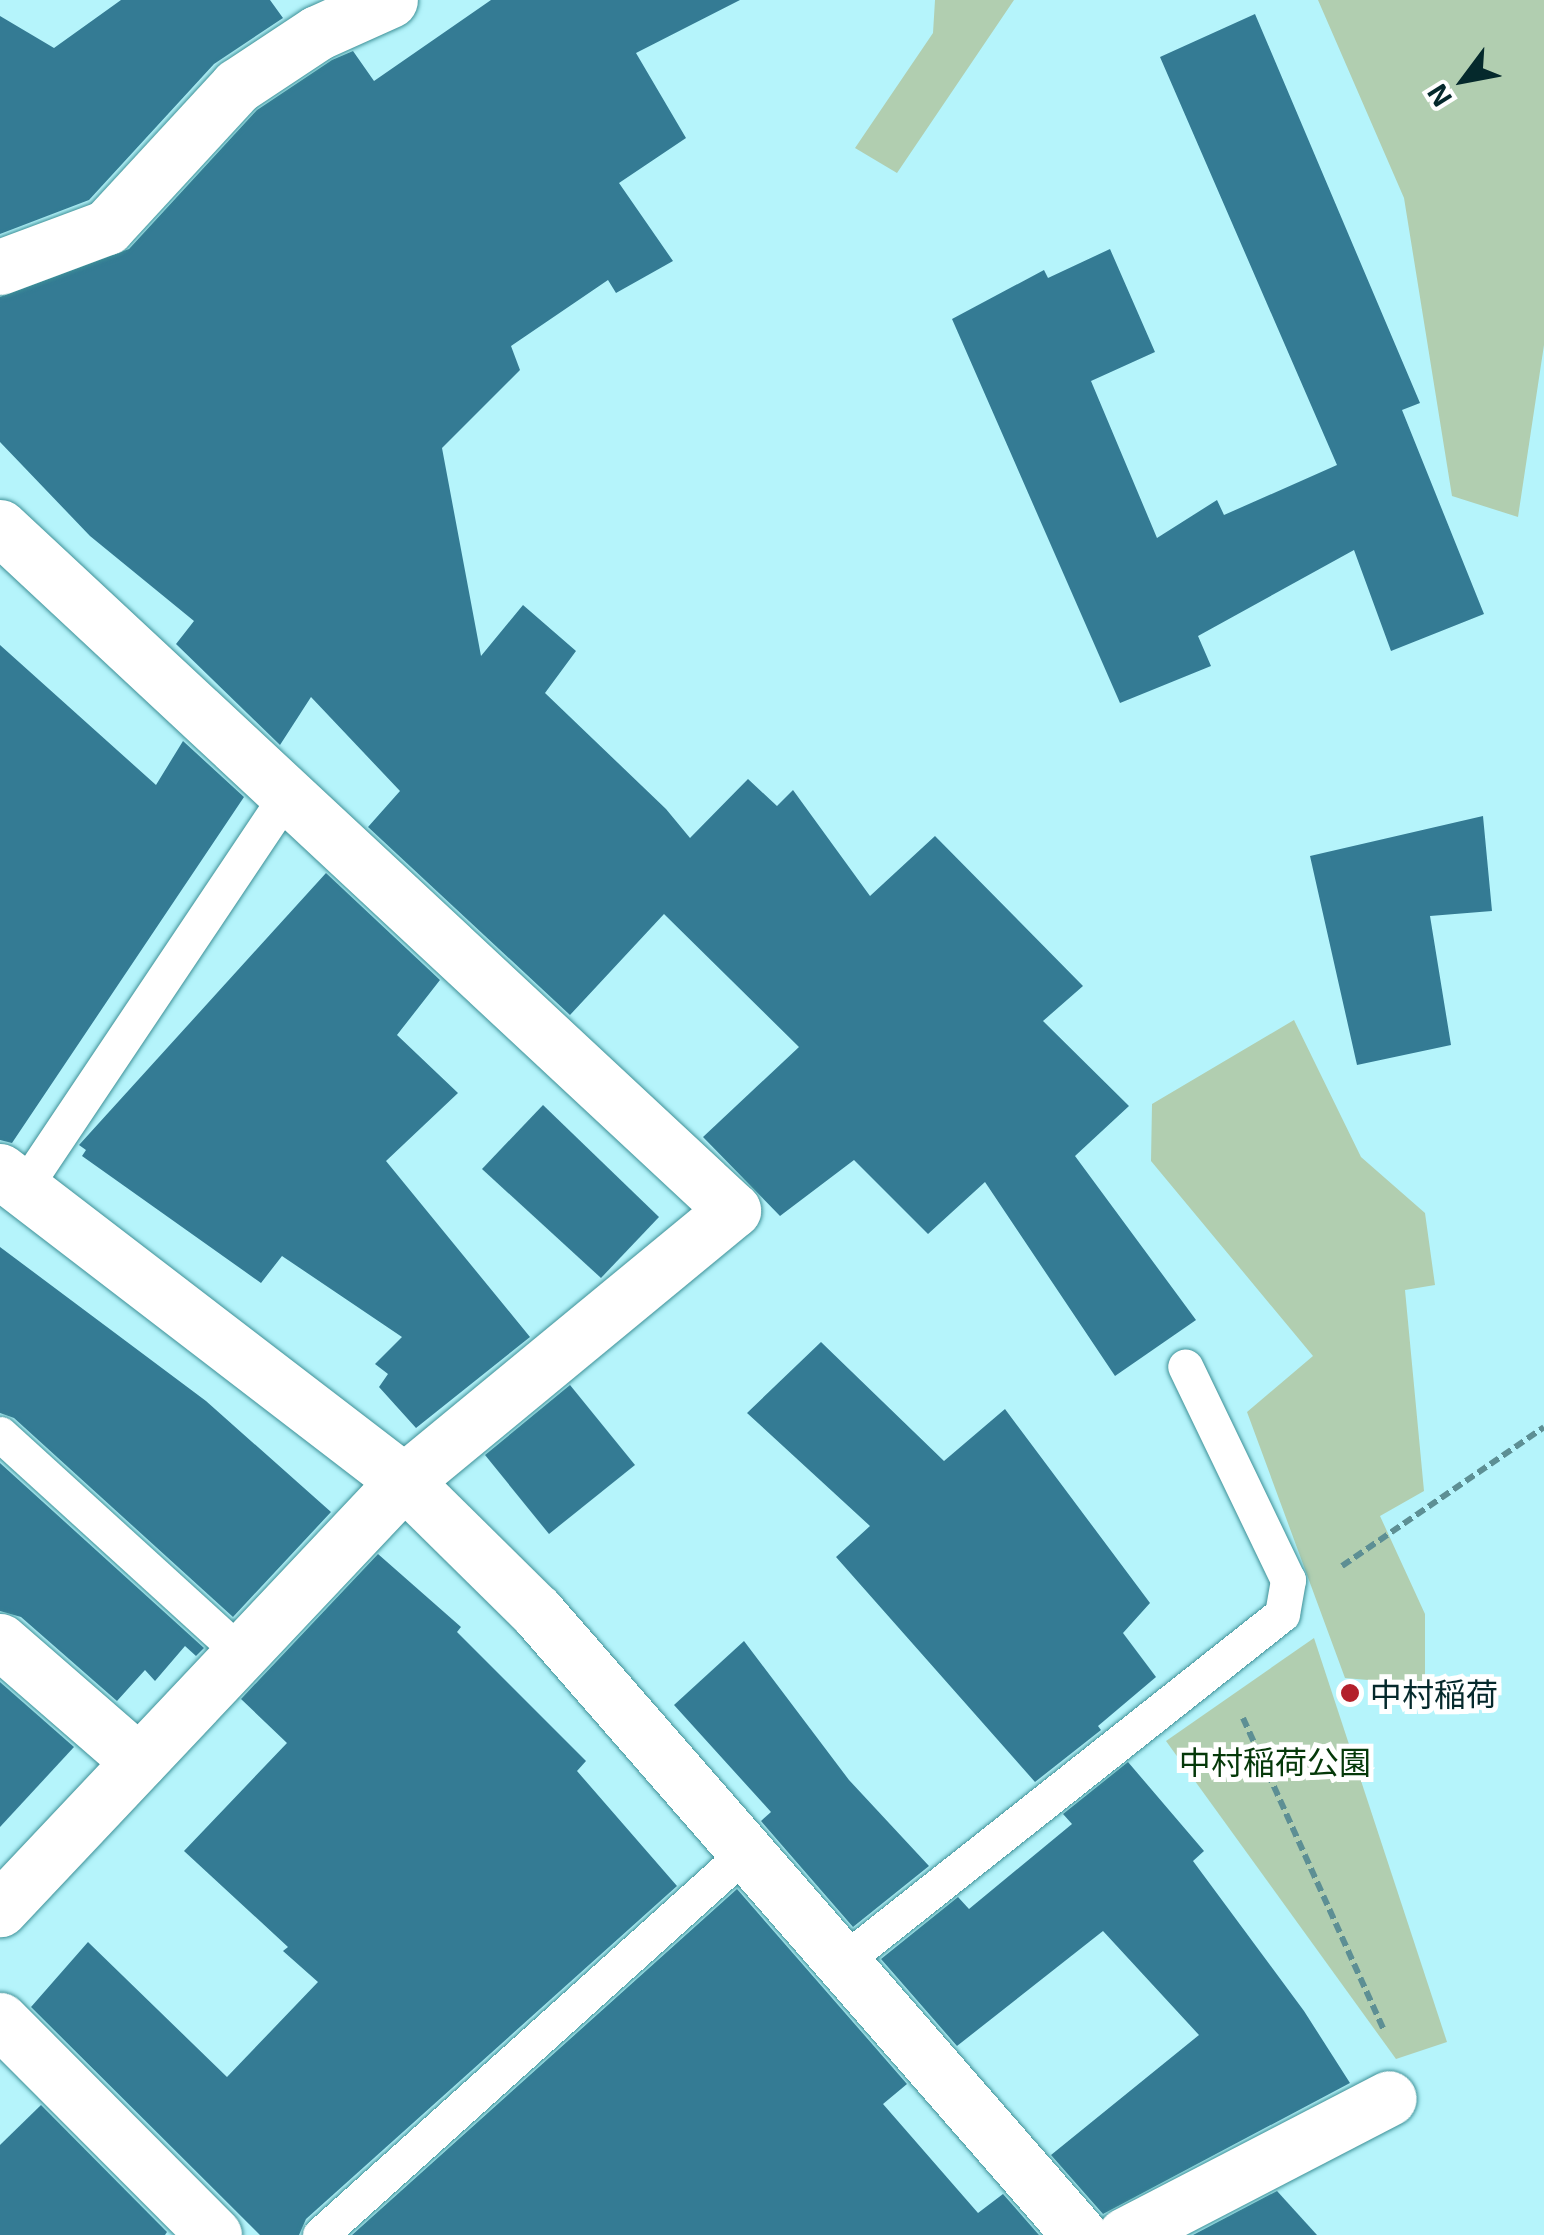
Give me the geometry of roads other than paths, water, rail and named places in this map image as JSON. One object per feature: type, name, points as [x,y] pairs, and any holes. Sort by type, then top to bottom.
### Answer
[{"type":"street","points":[[0,267],[107,228],[237,86],[317,33],[371,4]]},
{"type":"street","points":[[0,526],[733,1210],[404,1481],[0,1909]]},
{"type":"street","points":[[12,1180],[404,1481],[536,1611],[1080,2235]]},
{"type":"street","points":[[0,1641],[139,1762]]},
{"type":"street","points":[[0,2020],[214,2235]]},
{"type":"street","points":[[1125,2235],[1389,2098]]},
{"type":"lane","points":[[12,1180],[288,794]]},
{"type":"lane","points":[[842,1962],[1282,1614],[1288,1580],[1184,1366]]},
{"type":"lane","points":[[0,1434],[242,1654]]},
{"type":"lane","points":[[320,2235],[746,1852]]},
{"type":"place","name":"中村稲荷","points":[[1350,1693]]},
{"type":"park label","name":"中村稲荷公園","points":[[1275,1761]]}]
